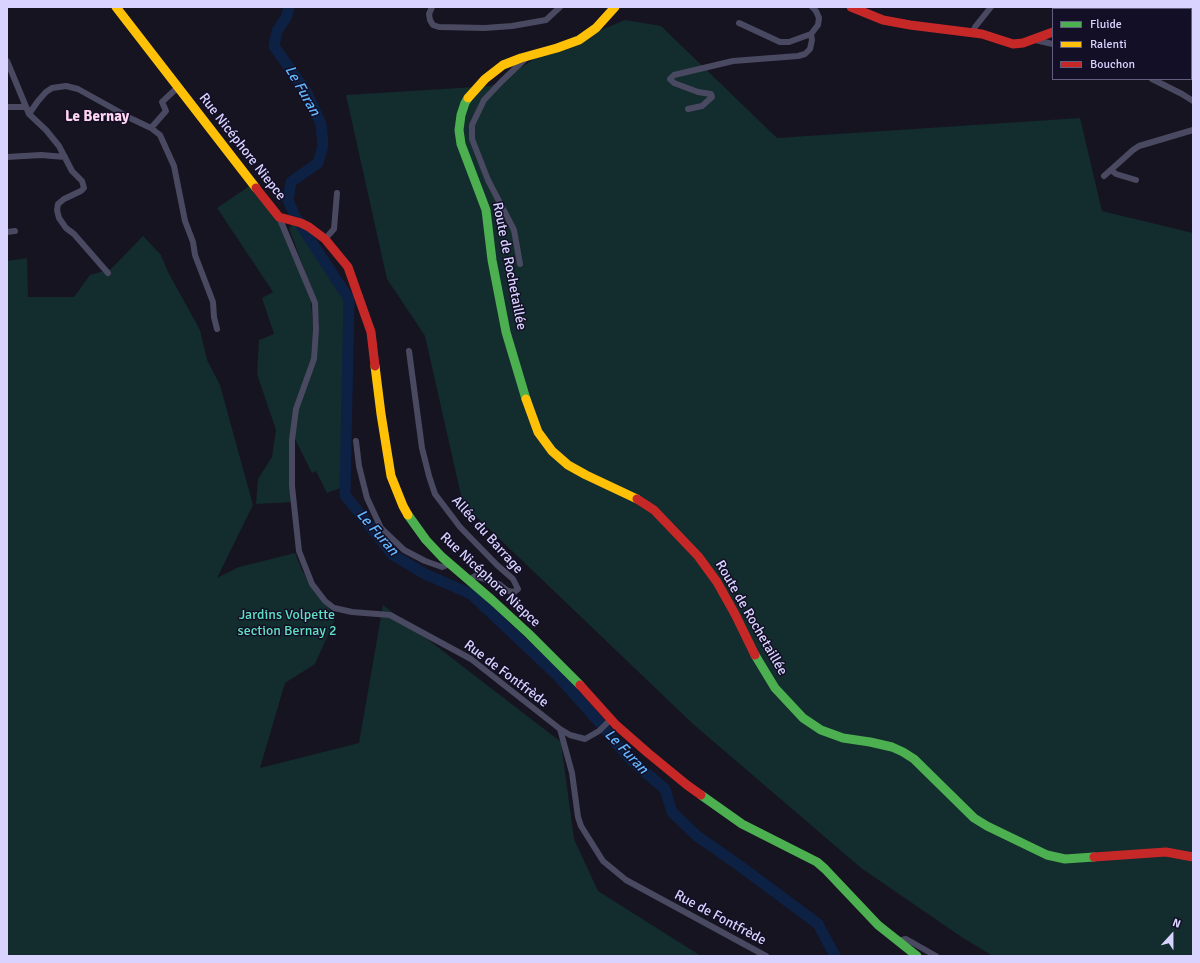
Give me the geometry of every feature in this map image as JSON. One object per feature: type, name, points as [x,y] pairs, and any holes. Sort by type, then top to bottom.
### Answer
[{"type":"street","name":"Rue Nicéphore Niepce","points":[[116,7],[279,217],[302,223],[309,227],[325,239],[348,267],[371,332],[381,414],[391,476],[403,506],[426,540],[442,557],[529,634],[569,673],[609,721],[686,785],[727,814],[770,839],[817,862],[866,913],[897,941],[917,956]]},
{"type":"street","points":[[432,7],[429,14],[433,25],[439,27],[485,28],[512,26],[546,20],[560,7]]},
{"type":"street","name":"Route de Rochetaillée","points":[[616,7],[596,28],[579,40],[503,65],[485,79],[473,92],[465,103],[461,115],[459,130],[461,144],[486,210],[492,260],[506,332],[530,411],[538,432],[552,451],[568,465],[640,500],[654,510],[680,536],[698,556],[717,582],[735,614],[756,658],[775,688],[803,718],[821,730],[843,738],[892,747],[903,752],[914,759],[974,818],[987,826],[1047,855],[1065,859],[1166,852],[1193,857]]},
{"type":"street","points":[[739,23],[780,42],[789,42],[811,34],[818,24],[819,18],[816,11],[812,7]]},
{"type":"street","points":[[851,7],[884,20],[910,25],[973,32],[1013,44],[1035,40],[1052,32]]},
{"type":"street","points":[[973,32],[975,27],[991,7]]},
{"type":"street","points":[[688,109],[702,106],[712,97],[711,94],[698,92],[674,83],[670,79],[674,75],[733,61],[798,56],[805,54],[810,49],[812,40],[811,34]]},
{"type":"street","points":[[1035,40],[1052,44]]},
{"type":"street","points":[[520,264],[514,230],[488,180],[472,139],[472,125],[484,100],[529,56]]},
{"type":"street","points":[[7,61],[29,114],[46,130],[59,146],[72,171],[82,182],[84,188],[58,204],[57,210],[59,218],[66,228],[74,234],[108,273]]},
{"type":"street","points":[[1154,80],[1193,101]]},
{"type":"street","points":[[29,114],[38,101],[52,88],[66,86],[78,88],[132,119],[151,128],[160,136],[174,166],[185,221],[193,242],[195,255],[200,270],[213,302],[214,317],[217,328]]},
{"type":"street","points":[[151,128],[166,111],[162,102],[178,87]]},
{"type":"street","points":[[7,107],[26,107]]},
{"type":"street","points":[[1104,176],[1139,146],[1193,130]]},
{"type":"street","points":[[7,157],[41,154],[65,157]]},
{"type":"street","points":[[1111,170],[1116,174],[1136,180]]},
{"type":"street","points":[[325,239],[334,229],[337,193]]},
{"type":"street","name":"Rue de Fontfrède","points":[[279,217],[315,303],[316,329],[314,359],[296,409],[292,440],[292,486],[299,551],[312,584],[325,601],[334,608],[352,612],[390,615],[471,659],[560,729],[572,773],[578,817],[581,826],[603,861],[626,880],[766,956]]},
{"type":"street","points":[[7,232],[15,231]]},
{"type":"street","name":"Allée du Barrage","points":[[409,351],[422,448],[435,494],[460,527],[512,579],[518,589],[514,592],[508,591],[499,584],[475,576],[469,580]]},
{"type":"street","points":[[356,441],[359,466],[366,498],[381,528],[404,550],[425,561],[442,567],[450,564]]},
{"type":"street","points":[[560,729],[570,735],[585,739],[599,731],[609,721]]},
{"type":"street","points":[[897,941],[906,939],[936,956]]},
{"type":"green space","points":[[1055,7],[1154,8],[1056,8]]},
{"type":"green space","points":[[625,20],[661,26],[777,138],[1080,118],[1102,211],[1193,233],[1193,956],[993,956],[963,938],[861,868],[693,724],[463,504],[425,336],[387,279],[346,95],[491,86],[541,55]]},
{"type":"green space","points":[[251,185],[277,218],[293,253],[311,302],[313,328],[311,361],[292,417],[289,461],[292,502],[256,504],[258,479],[272,457],[276,430],[257,374],[259,340],[274,334],[262,298],[273,292],[217,208]]},
{"type":"green space","points":[[292,225],[296,225],[312,247],[347,302],[341,433],[344,458],[343,487],[327,493],[316,471],[312,473],[294,437],[296,415],[317,355],[319,323],[316,301],[289,228]]},
{"type":"green space","name":"Jardins Volpette section Bernay 2","points":[[143,236],[161,255],[168,272],[200,330],[207,360],[220,385],[253,505],[217,578],[239,567],[295,553],[302,570],[312,587],[336,617],[315,664],[285,683],[260,768],[359,743],[383,605],[561,742],[574,839],[598,891],[701,956],[7,956],[7,261],[27,258],[28,297],[74,297],[90,275],[111,269]]},
{"type":"waterway","name":"Le Furan","points":[[289,7],[287,16],[277,31],[274,46],[307,93],[321,124],[323,146],[318,163],[291,182],[288,200],[296,218],[349,299],[345,495],[393,555],[425,574],[471,594],[559,677],[632,761],[665,789],[672,812],[697,836],[818,924],[835,956]]},
{"type":"traffic: fast","points":[[468,98],[461,115],[459,130],[461,144],[486,210],[492,260],[506,332],[526,399]]},
{"type":"traffic: fast","points":[[408,515],[426,540],[442,557],[529,634],[580,685]]},
{"type":"traffic: fast","points":[[755,655],[775,688],[803,718],[821,730],[843,738],[892,747],[903,752],[914,759],[974,818],[987,826],[1047,855],[1065,859],[1094,857]]},
{"type":"traffic: fast","points":[[701,795],[742,824],[817,862],[878,925],[917,956]]},
{"type":"traffic: slow","points":[[116,7],[256,188]]},
{"type":"traffic: slow","points":[[468,98],[485,79],[503,65],[579,40],[596,28],[615,7]]},
{"type":"traffic: slow","points":[[375,366],[391,476],[408,515]]},
{"type":"traffic: slow","points":[[526,399],[538,432],[552,451],[568,465],[637,499]]},
{"type":"traffic: jam","points":[[851,7],[883,20],[982,34],[1013,44],[1023,43],[1052,32]]},
{"type":"traffic: jam","points":[[256,188],[279,217],[301,223],[309,227],[325,239],[348,267],[371,332],[375,366]]},
{"type":"traffic: jam","points":[[637,499],[654,510],[698,556],[717,582],[755,655]]},
{"type":"traffic: jam","points":[[580,685],[616,725],[648,753],[701,795]]},
{"type":"traffic: jam","points":[[1094,857],[1166,852],[1193,857]]},
{"type":"district","name":"Le Bernay","points":[[97,117]]}]
